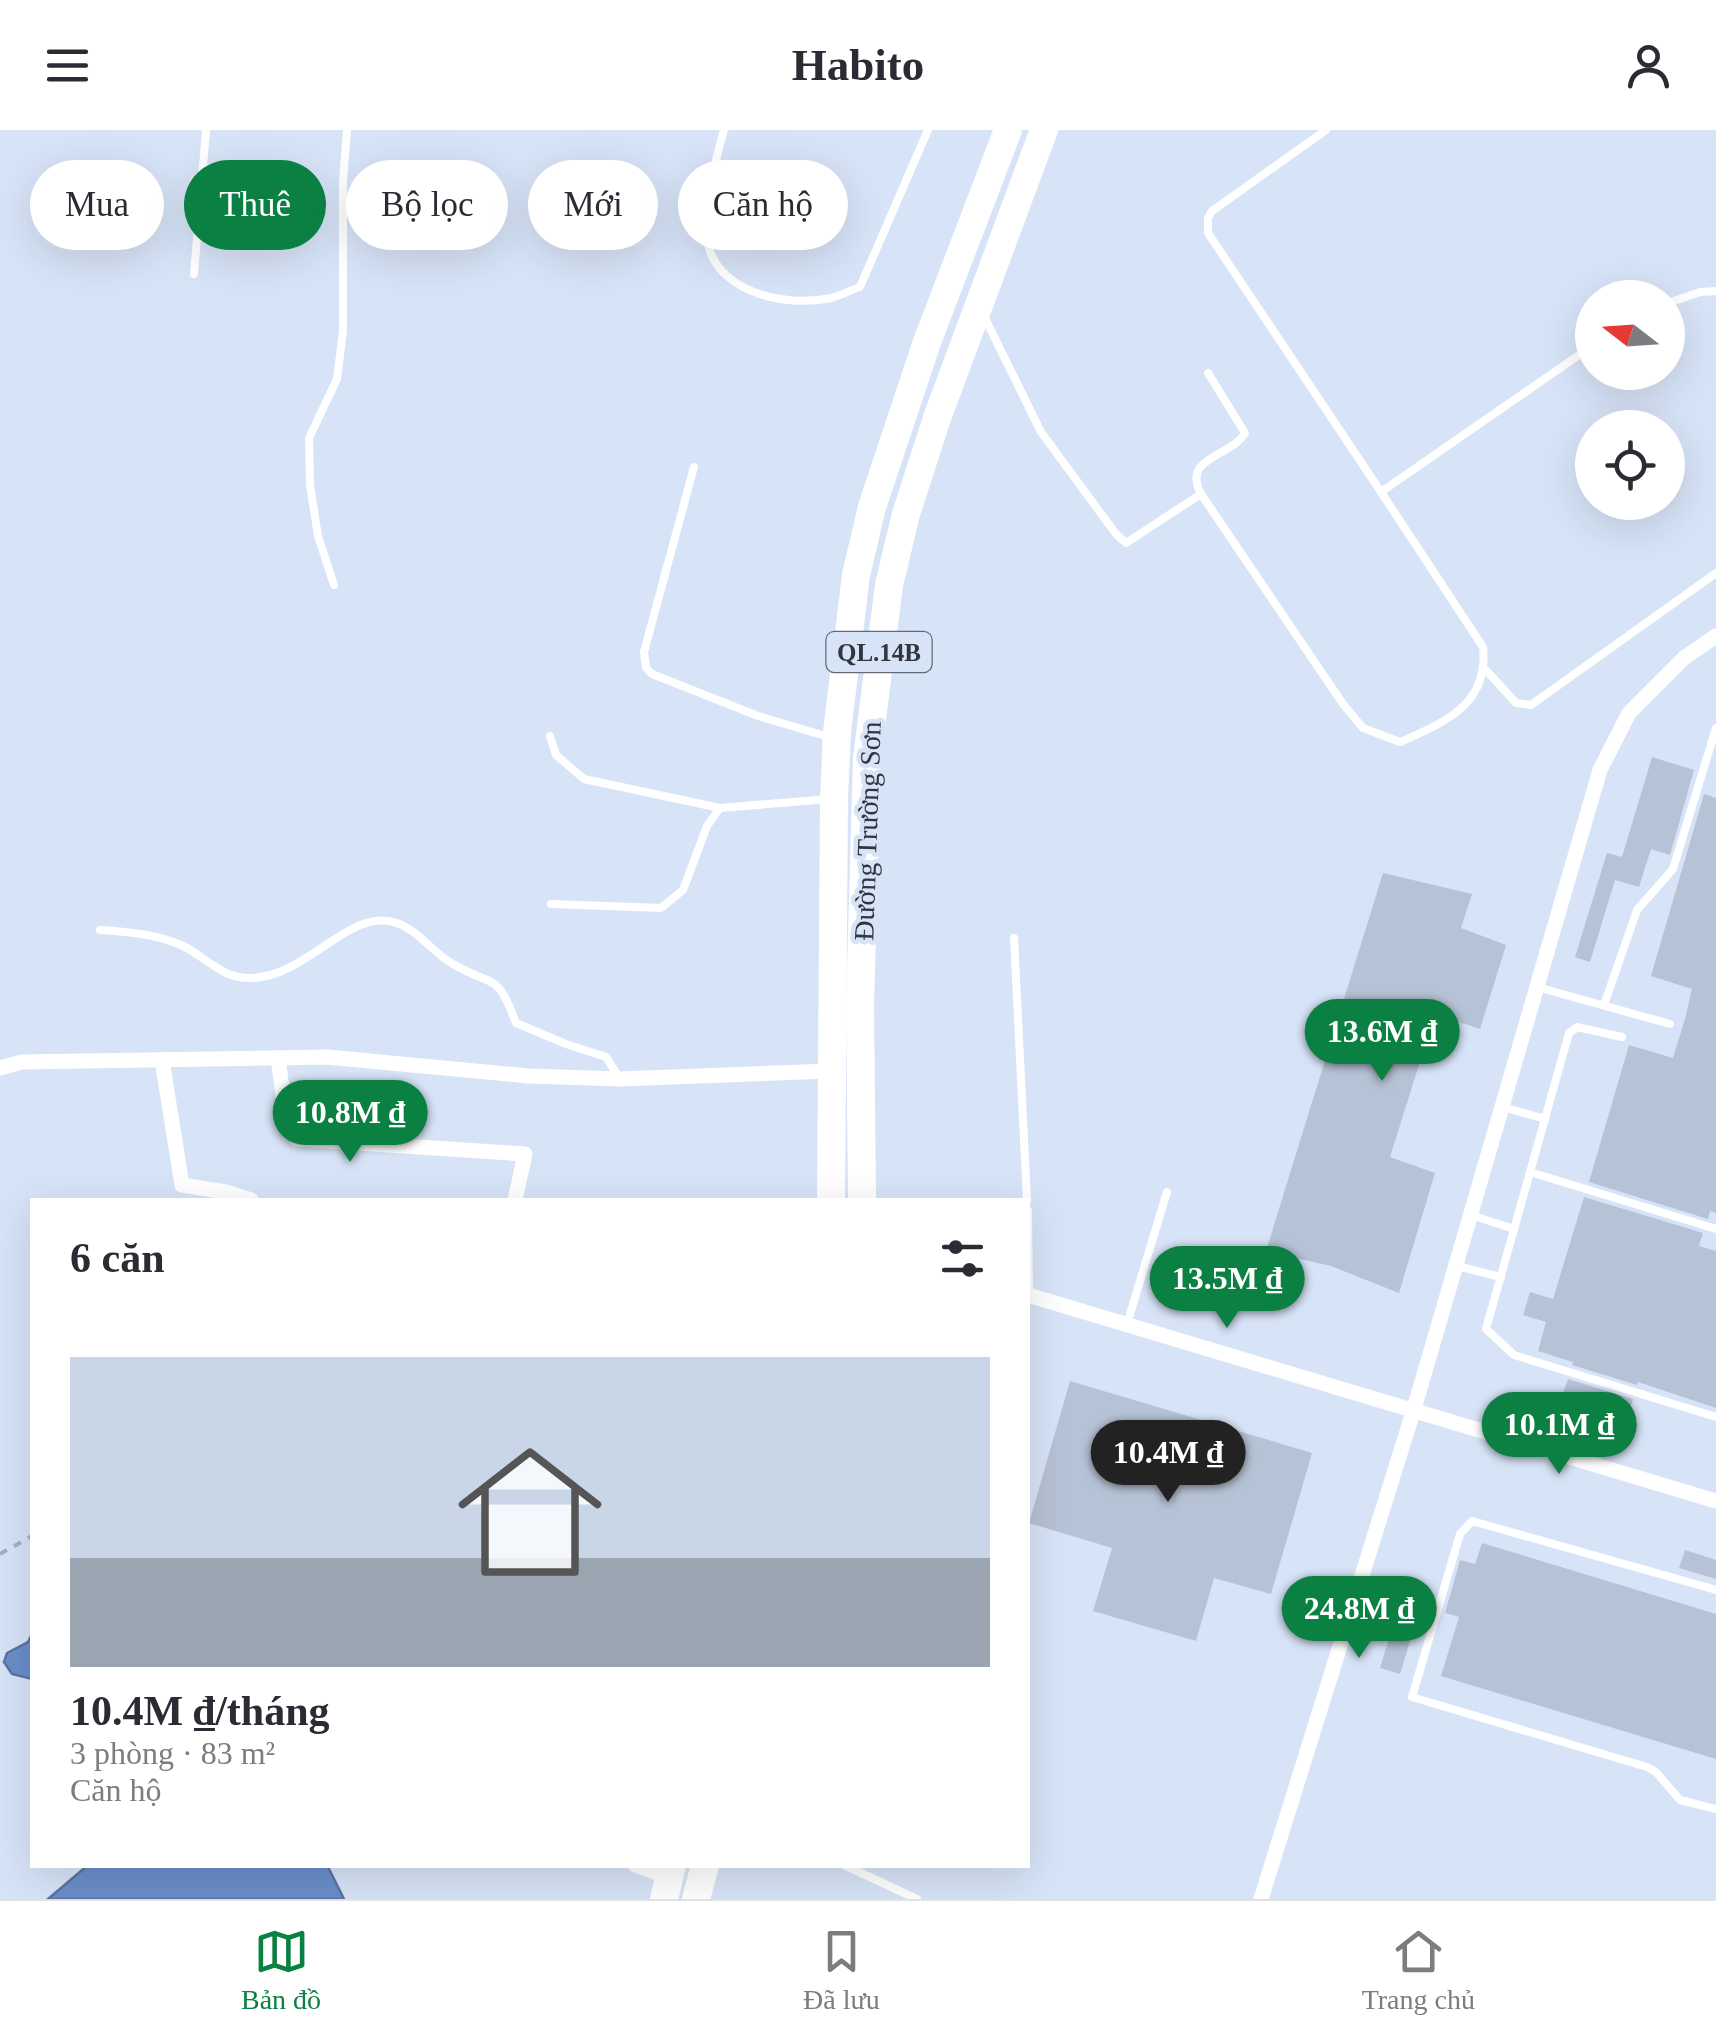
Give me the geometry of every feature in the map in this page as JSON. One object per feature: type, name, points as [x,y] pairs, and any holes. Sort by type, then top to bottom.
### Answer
[{"type":"highway","name":"Đường Trường Sơn","points":[[832,1198],[834,799],[850,612],[872,507],[927,342],[1008,130]]},
{"type":"highway","name":"Đường Trường Sơn","points":[[862,1198],[866,758],[896,546],[936,418],[1044,130]]},
{"type":"highway","points":[[696,1899],[704,1868]]},
{"type":"street","points":[[1261,1899],[1457,1266],[1600,770],[1628,713],[1684,658],[1716,636]]},
{"type":"street","points":[[278,1058],[287,1124],[298,1138],[525,1154],[515,1198]]},
{"type":"street","points":[[0,1068],[22,1062],[327,1058],[529,1076],[620,1079],[831,1071]]},
{"type":"street","points":[[162,1060],[182,1185],[245,1198]]},
{"type":"street","points":[[1030,1297],[1716,1501]]},
{"type":"street","points":[[642,1868],[668,1880]]},
{"type":"lane","points":[[194,274],[206,130]]},
{"type":"lane","points":[[334,585],[318,536],[310,485],[309,438],[336,379],[343,331],[343,181],[348,130]]},
{"type":"lane","points":[[724,130],[708,210],[707,240],[718,267],[744,289],[777,299],[830,298],[860,287],[928,130]]},
{"type":"lane","points":[[1208,373],[1245,433],[1232,448],[1199,466],[1196,481],[1201,494],[1363,728],[1400,742],[1456,712],[1478,690],[1486,670],[1483,647],[1208,233],[1212,211],[1326,130]]},
{"type":"lane","points":[[1685,297],[1716,291]]},
{"type":"lane","points":[[979,306],[1050,446],[1126,543],[1201,494]]},
{"type":"lane","points":[[1381,492],[1575,358]]},
{"type":"lane","points":[[694,467],[644,652],[646,668],[652,674],[758,716],[837,739]]},
{"type":"lane","points":[[1486,670],[1516,703],[1531,705],[1716,573]]},
{"type":"lane","points":[[1604,1005],[1637,910],[1673,869],[1716,728]]},
{"type":"lane","points":[[550,736],[556,755],[584,778],[720,808],[834,799]]},
{"type":"lane","points":[[551,904],[661,908],[683,890],[706,826],[720,808]]},
{"type":"lane","points":[[100,930],[166,939],[222,971],[252,978],[284,971],[360,924],[384,920],[397,923],[448,962],[492,979],[500,986],[516,1023],[606,1056],[620,1079]]},
{"type":"lane","points":[[1014,938],[1027,1198]]},
{"type":"lane","points":[[1537,987],[1670,1024]]},
{"type":"lane","points":[[1622,1038],[1578,1026],[1570,1033],[1486,1329],[1514,1355],[1716,1417]]},
{"type":"lane","points":[[1502,1107],[1545,1119]]},
{"type":"lane","points":[[1530,1172],[1716,1229]]},
{"type":"lane","points":[[1128,1324],[1168,1192]]},
{"type":"lane","points":[[1471,1215],[1514,1228]]},
{"type":"lane","points":[[1457,1266],[1501,1277]]},
{"type":"lane","points":[[1716,1590],[1472,1521],[1460,1534],[1412,1697],[1647,1766],[1680,1800],[1716,1810]]},
{"type":"lane","points":[[851,1868],[918,1899]]},
{"type":"path","points":[[0,1554],[30,1537]]},
{"type":"water","points":[[30,1638],[30,1678],[12,1674],[4,1662],[7,1653]]},
{"type":"water","points":[[84,1868],[328,1868],[344,1899],[48,1899]]},
{"type":"building","points":[[1652,757],[1694,770],[1670,855],[1651,849],[1639,887],[1615,880],[1590,962],[1575,957],[1607,853],[1622,857]]},
{"type":"building","points":[[1704,794],[1716,798],[1716,1213],[1710,1211],[1708,1219],[1589,1182],[1629,1045],[1673,1058],[1685,1019],[1692,989],[1651,976]]},
{"type":"building","points":[[1383,873],[1472,894],[1461,928],[1506,945],[1480,1029],[1435,1014],[1390,1157],[1435,1173],[1399,1293],[1331,1266],[1266,1251]]},
{"type":"building","points":[[1584,1197],[1703,1233],[1699,1246],[1716,1251],[1716,1408],[1538,1351],[1546,1322],[1523,1315],[1530,1292],[1553,1299]]},
{"type":"building","points":[[1568,1379],[1633,1399],[1629,1413],[1563,1393]]},
{"type":"building","points":[[1070,1381],[1312,1453],[1271,1594],[1214,1578],[1196,1641],[1093,1611],[1112,1548],[1030,1523]]},
{"type":"building","points":[[1482,1543],[1716,1614],[1716,1759],[1441,1676],[1459,1617],[1445,1613],[1460,1560],[1475,1564]]},
{"type":"building","points":[[1685,1550],[1716,1560],[1716,1579],[1679,1568]]},
{"type":"building","points":[[1395,1619],[1415,1625],[1400,1674],[1380,1668]]}]
